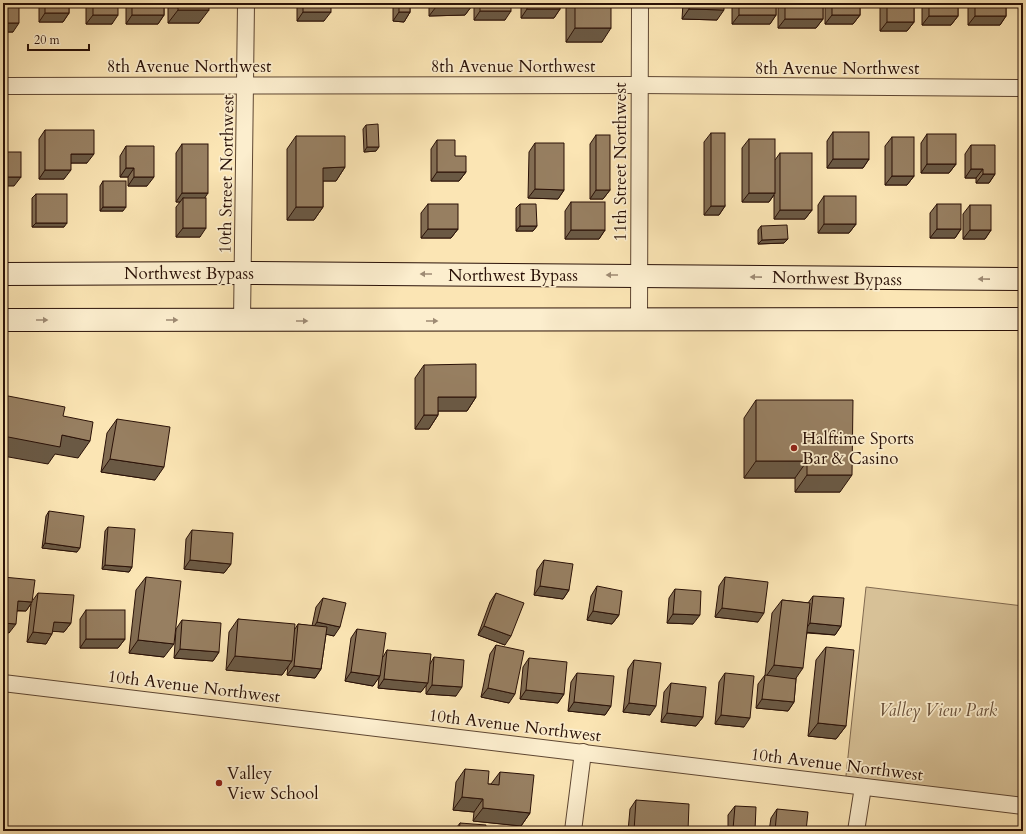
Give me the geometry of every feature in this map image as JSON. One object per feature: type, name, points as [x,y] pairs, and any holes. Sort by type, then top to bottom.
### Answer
[{"type":"main road","name":"Northwest Bypass","points":[[3,274],[243,273],[1023,280]]},
{"type":"main road","points":[[3,320],[639,321],[1023,319]]},
{"type":"street","name":"10th Street Northwest","points":[[242,321],[246,3]]},
{"type":"street","name":"11th Street Northwest","points":[[639,321],[640,3]]},
{"type":"street","name":"8th Avenue Northwest","points":[[3,86],[246,85],[1023,88]]},
{"type":"street","name":"10th Avenue Northwest","points":[[3,683],[1023,806]]},
{"type":"street","points":[[573,831],[582,752]]},
{"type":"street","points":[[856,831],[863,787]]},
{"type":"green space","name":"Valley View Park","points":[[866,587],[1023,606],[1023,806],[845,785]]},
{"type":"building","points":[[3,3],[19,3],[19,23],[6,23],[6,14],[3,14]]},
{"type":"building","points":[[45,3],[69,3],[69,13],[45,13]]},
{"type":"building","points":[[93,3],[118,3],[118,15],[93,15]]},
{"type":"building","points":[[132,3],[164,3],[164,15],[132,15]]},
{"type":"building","points":[[178,3],[209,3],[209,10],[178,10]]},
{"type":"building","points":[[303,3],[331,3],[331,12],[303,12]]},
{"type":"building","points":[[399,3],[410,3],[410,12],[399,12]]},
{"type":"building","points":[[480,3],[511,3],[511,11],[480,11]]},
{"type":"building","points":[[527,3],[560,3],[560,9],[527,9]]},
{"type":"building","points":[[575,3],[611,3],[611,28],[575,28]]},
{"type":"building","points":[[689,3],[724,3],[724,10],[689,9]]},
{"type":"building","points":[[739,3],[776,3],[776,15],[739,15]]},
{"type":"building","points":[[785,3],[823,3],[823,19],[785,19]]},
{"type":"building","points":[[832,3],[860,3],[860,15],[832,15]]},
{"type":"building","points":[[887,3],[914,3],[914,22],[887,22]]},
{"type":"building","points":[[929,3],[958,3],[958,16],[929,16]]},
{"type":"building","points":[[975,3],[1006,3],[1006,16],[975,16]]},
{"type":"building","points":[[378,124],[379,147],[367,147],[366,125]]},
{"type":"building","points":[[45,130],[94,130],[94,154],[71,154],[71,170],[45,170]]},
{"type":"building","points":[[833,132],[869,132],[869,159],[833,159]]},
{"type":"building","points":[[711,133],[725,133],[725,206],[711,206]]},
{"type":"building","points":[[927,134],[956,134],[956,164],[927,164]]},
{"type":"building","points":[[596,135],[610,135],[610,190],[596,190]]},
{"type":"building","points":[[296,136],[345,136],[345,167],[323,168],[323,207],[296,207]]},
{"type":"building","points":[[892,137],[914,137],[914,176],[892,176]]},
{"type":"building","points":[[749,139],[775,139],[775,193],[749,193]]},
{"type":"building","points":[[437,140],[455,140],[455,156],[466,156],[466,172],[437,172]]},
{"type":"building","points":[[535,143],[564,143],[564,190],[535,189]]},
{"type":"building","points":[[182,144],[208,144],[208,193],[182,193]]},
{"type":"building","points":[[971,145],[995,145],[995,174],[983,174],[983,169],[971,169]]},
{"type":"building","points":[[126,146],[154,146],[154,177],[134,177],[134,168],[126,168]]},
{"type":"building","points":[[3,152],[21,152],[21,177],[3,177]]},
{"type":"building","points":[[780,153],[812,153],[812,210],[780,210]]},
{"type":"building","points":[[103,181],[126,181],[126,207],[103,207]]},
{"type":"building","points":[[36,194],[67,194],[67,223],[36,223]]},
{"type":"building","points":[[824,196],[856,196],[856,224],[824,224]]},
{"type":"building","points":[[183,198],[206,198],[206,228],[183,228]]},
{"type":"building","points":[[571,202],[605,202],[605,230],[571,230]]},
{"type":"building","points":[[428,204],[458,204],[458,229],[428,229]]},
{"type":"building","points":[[520,204],[536,204],[537,226],[520,226]]},
{"type":"building","points":[[937,204],[961,204],[961,229],[937,229]]},
{"type":"building","points":[[970,205],[991,205],[991,230],[970,230]]},
{"type":"building","points":[[787,225],[788,239],[762,240],[761,226]]},
{"type":"building","points":[[476,364],[476,397],[438,397],[438,415],[424,415],[424,365]]},
{"type":"building","points":[[3,395],[65,407],[63,416],[93,422],[90,441],[62,435],[60,447],[3,436]]},
{"type":"building","points":[[756,400],[853,400],[852,475],[807,475],[807,461],[756,461]]},
{"type":"building","points":[[117,419],[170,427],[164,467],[110,459]]},
{"type":"building","points":[[49,511],[84,516],[80,548],[45,543]]},
{"type":"building","points":[[108,527],[135,529],[132,567],[105,565]]},
{"type":"building","points":[[192,530],[233,533],[231,564],[190,560]]},
{"type":"building","points":[[544,560],[573,564],[569,590],[540,586]]},
{"type":"building","points":[[3,577],[35,580],[32,602],[18,601],[16,624],[3,623]]},
{"type":"building","points":[[146,577],[181,581],[174,644],[138,640]]},
{"type":"building","points":[[725,577],[768,582],[764,613],[722,608]]},
{"type":"building","points":[[597,586],[622,591],[619,615],[593,611]]},
{"type":"building","points":[[675,589],[701,591],[700,615],[673,614]]},
{"type":"building","points":[[38,593],[74,595],[71,623],[54,622],[52,634],[33,632]]},
{"type":"building","points":[[496,593],[524,603],[511,636],[484,626]]},
{"type":"building","points":[[813,596],[844,598],[841,626],[810,623]]},
{"type":"building","points":[[323,598],[346,603],[340,627],[317,622]]},
{"type":"building","points":[[782,600],[810,603],[803,668],[774,665]]},
{"type":"building","points":[[86,610],[125,610],[125,639],[86,639]]},
{"type":"building","points":[[238,619],[295,624],[292,661],[235,656]]},
{"type":"building","points":[[182,620],[221,623],[219,652],[180,649]]},
{"type":"building","points":[[298,624],[327,627],[321,669],[294,666]]},
{"type":"building","points":[[357,629],[386,633],[380,676],[351,672]]},
{"type":"building","points":[[496,645],[524,651],[515,694],[488,688]]},
{"type":"building","points":[[826,647],[854,650],[846,726],[818,723]]},
{"type":"building","points":[[387,650],[431,654],[428,683],[384,679]]},
{"type":"building","points":[[434,657],[464,660],[462,687],[432,685]]},
{"type":"building","points":[[529,658],[567,662],[564,694],[526,690]]},
{"type":"building","points":[[634,660],[661,663],[656,706],[629,703]]},
{"type":"building","points":[[577,673],[614,676],[611,706],[574,702]]},
{"type":"building","points":[[725,673],[754,676],[750,718],[721,715]]},
{"type":"building","points":[[765,675],[796,679],[794,702],[762,699]]},
{"type":"building","points":[[671,683],[706,687],[703,717],[667,713]]},
{"type":"building","points":[[465,769],[489,771],[488,784],[499,785],[500,772],[534,775],[530,813],[483,808],[483,799],[462,797]]},
{"type":"building","points":[[636,800],[689,804],[688,831],[634,831]]},
{"type":"building","points":[[735,806],[756,807],[755,830],[733,829]]},
{"type":"building","points":[[777,809],[808,812],[806,831],[775,831]]},
{"type":"building","points":[[460,823],[486,825],[485,831],[459,831]]},
{"type":"building","points":[[912,827],[940,827],[940,831],[912,831]]},
{"type":"place","name":"Halftime Sports Bar & Casino","points":[[794,448]]},
{"type":"place","name":"Valley View School","points":[[219,783]]}]
